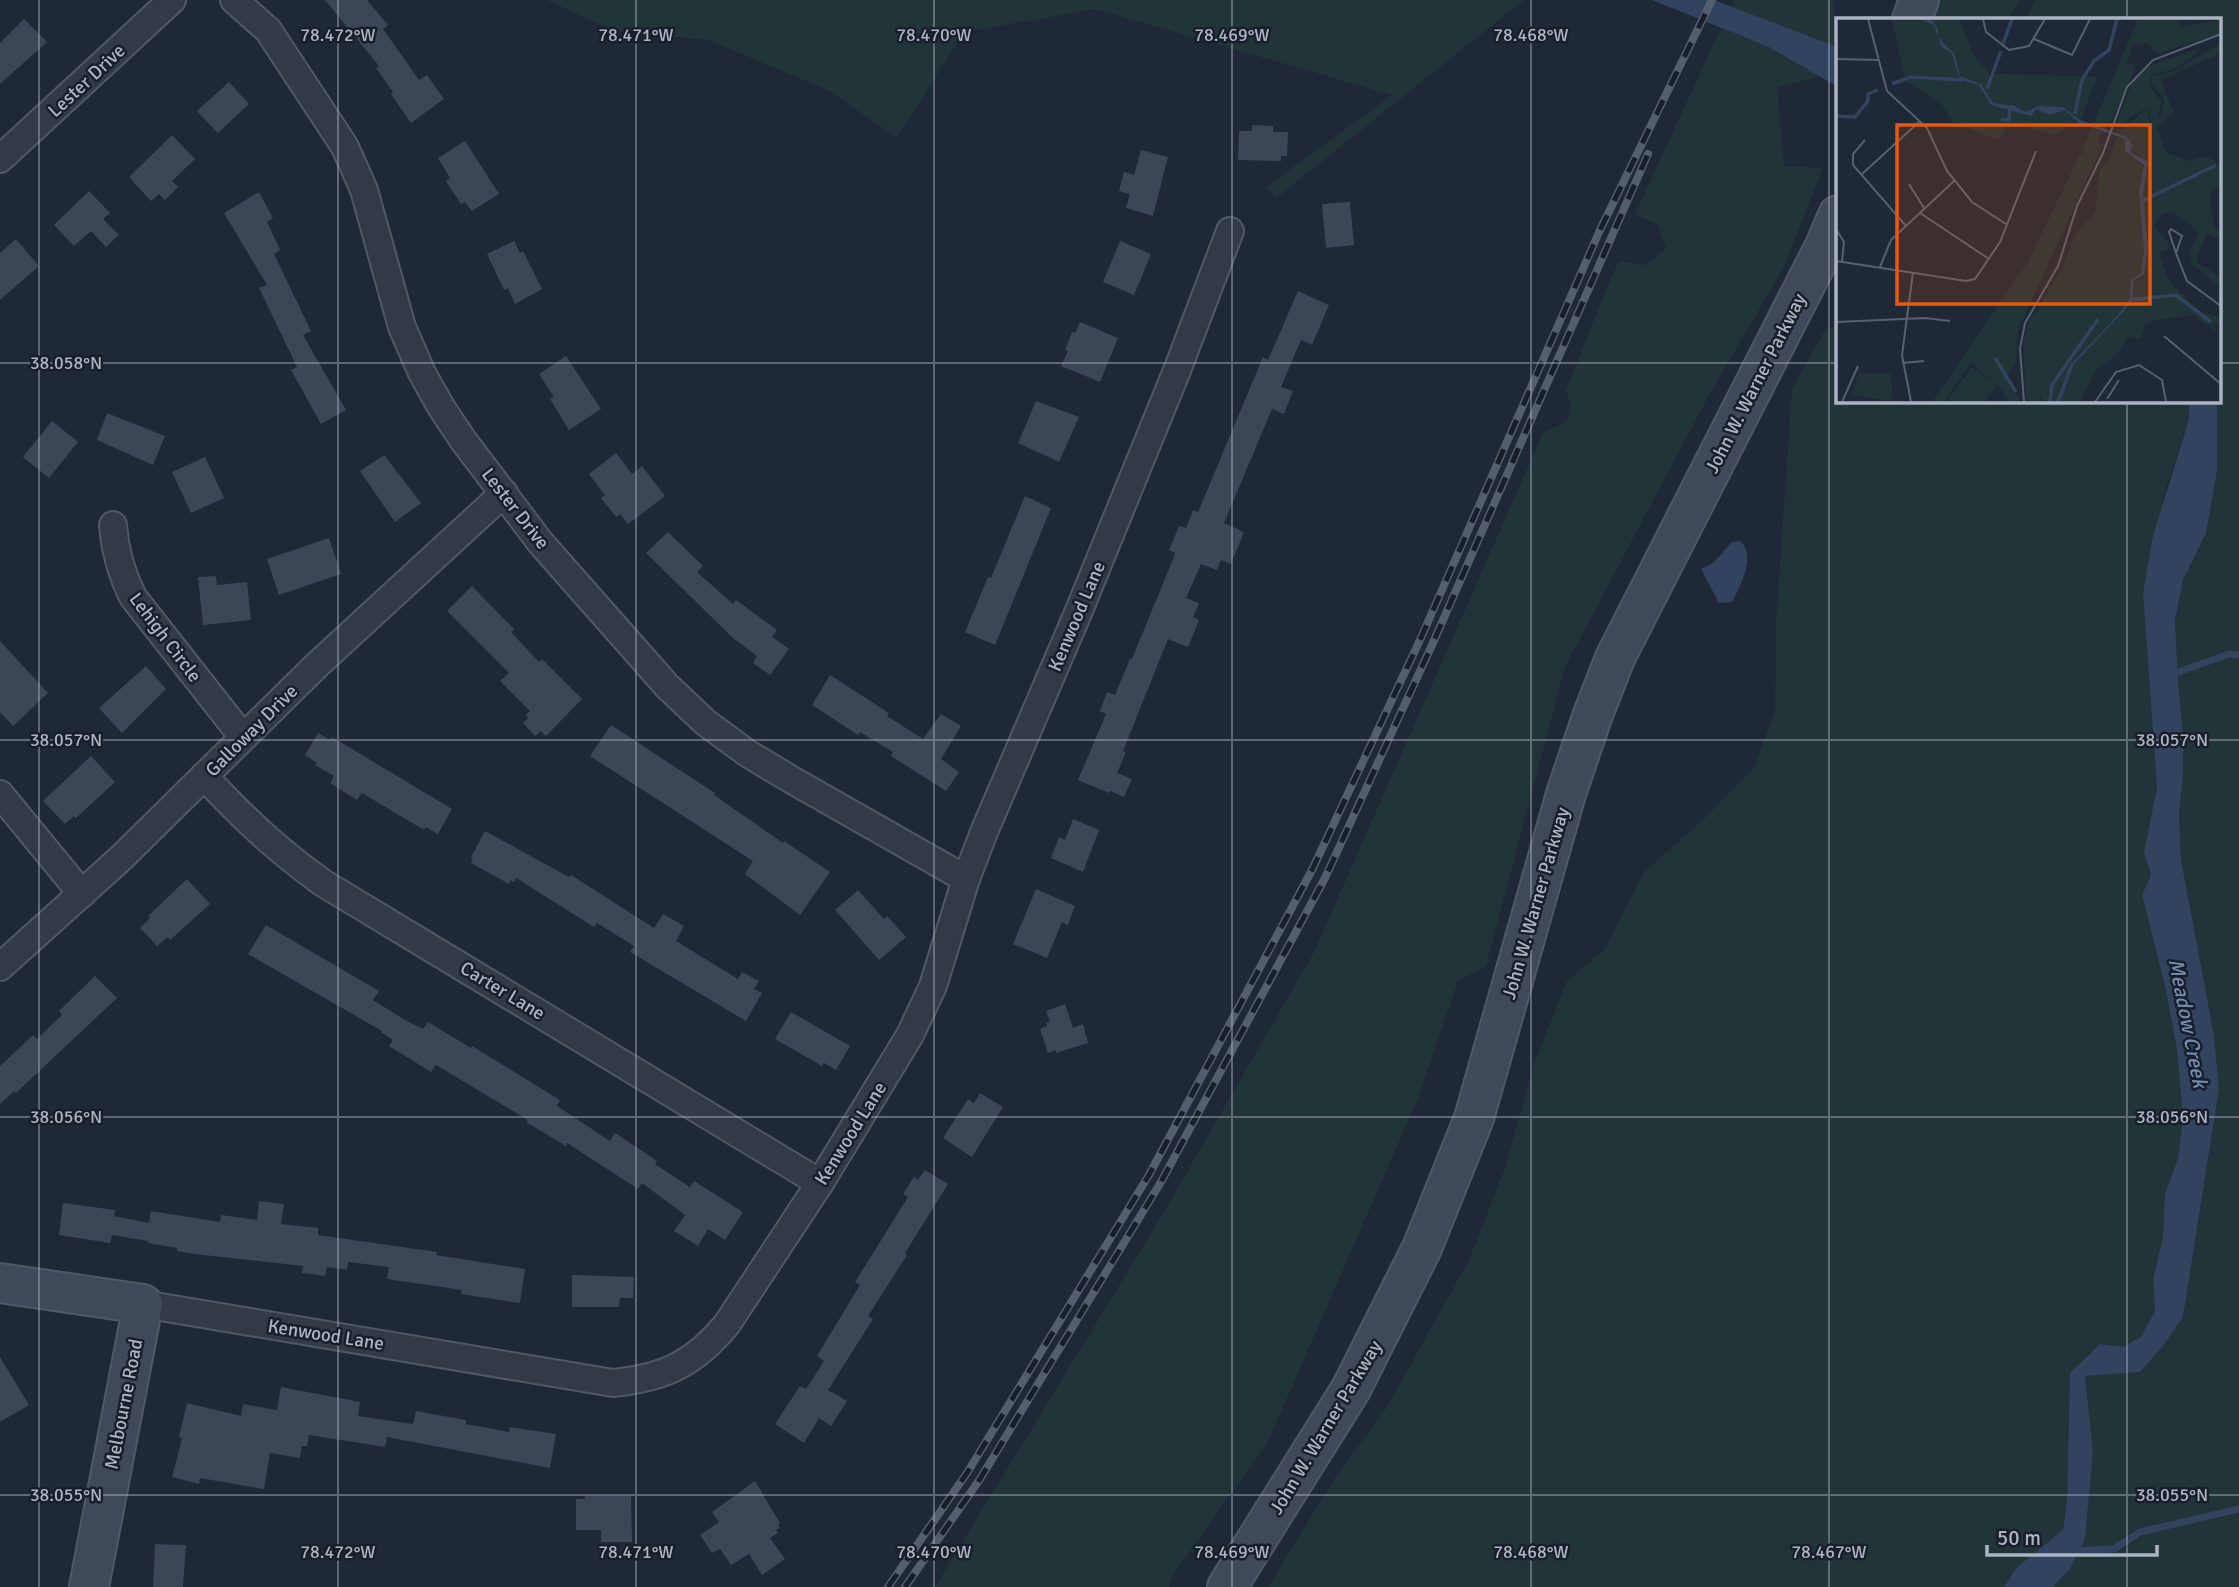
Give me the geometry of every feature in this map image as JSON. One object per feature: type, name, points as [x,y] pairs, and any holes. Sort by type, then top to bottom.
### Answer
[{"type":"main road","points":[[1912,18],[1919,0]]},
{"type":"main road","name":"John W. Warner Parkway","points":[[1227,1587],[1351,1389],[1422,1248],[1474,1118],[1566,794],[1610,670],[1639,607],[1832,231]]},
{"type":"main road","name":"Kenwood Lane","points":[[0,1283],[143,1304]]},
{"type":"main road","name":"Melbourne Road","points":[[89,1587],[143,1304]]},
{"type":"street","name":"Lester Drive","points":[[0,159],[172,0]]},
{"type":"street","name":"Lester Drive","points":[[234,0],[268,30],[345,147],[364,190],[402,327],[422,373],[463,440],[540,542],[649,666],[705,722],[781,774],[966,879]]},
{"type":"street","name":"Kenwood Lane","points":[[143,1304],[613,1382],[639,1380],[670,1371],[710,1345],[727,1324],[820,1182],[910,1035],[933,986],[966,879],[1163,407],[1230,232]]},
{"type":"street","name":"Galloway Drive","points":[[0,967],[121,859],[317,665],[504,493]]},
{"type":"street","name":"Lehigh Circle","points":[[113,525],[115,552],[121,573],[133,597],[243,737]]},
{"type":"street","name":"Carter Lane","points":[[204,776],[254,829],[323,883],[820,1182]]},
{"type":"street","points":[[0,794],[82,894]]},
{"type":"green space","points":[[547,0],[1524,0],[1275,199],[1266,187],[1392,95],[1096,9],[964,32],[897,138],[828,90],[708,40],[613,31]]},
{"type":"green space","points":[[1735,0],[1835,0],[1835,17],[1839,18],[1836,18],[1836,47],[1732,7]]},
{"type":"green space","points":[[1936,0],[2020,0],[2010,18],[1931,17]]},
{"type":"green space","points":[[2035,0],[2239,0],[2239,1587],[2053,1587],[2070,1569],[2085,1539],[2093,1451],[2085,1376],[2140,1372],[2183,1317],[2219,1089],[2214,1035],[2181,860],[2179,815],[2183,733],[2175,620],[2183,580],[2206,533],[2217,471],[2217,402],[2222,402],[2222,18],[2027,18]]},
{"type":"green space","points":[[1721,28],[1769,47],[1822,76],[1777,87],[1784,166],[1823,168],[1783,269],[1708,397],[1565,667],[1486,966],[1458,981],[1419,1096],[1267,1444],[1173,1575],[1169,1587],[935,1587],[1161,1217],[1314,952],[1543,433],[1567,421],[1571,405],[1566,390],[1619,261],[1646,265],[1666,248],[1657,224],[1635,214]]},
{"type":"green space","points":[[1836,325],[1836,402],[2189,402],[2189,419],[2166,488],[2143,593],[2157,787],[2144,852],[2151,875],[2142,895],[2166,990],[2177,1050],[2183,1117],[2178,1158],[2165,1194],[2163,1236],[2153,1280],[2155,1311],[2141,1337],[2123,1347],[2100,1344],[2070,1373],[2067,1498],[2063,1530],[2016,1568],[2004,1587],[1268,1587],[1334,1479],[1387,1407],[1469,1260],[1505,1168],[1534,1064],[1567,981],[1605,949],[1644,872],[1707,816],[1754,767],[1775,712],[1776,622],[1792,389],[1823,333]]},
{"type":"water","points":[[1652,0],[1714,0],[1832,45],[1836,47],[1836,86],[1769,47]]},
{"type":"water","name":"Meadow Creek","points":[[2189,402],[2217,402],[2217,471],[2206,533],[2183,580],[2175,620],[2183,733],[2179,815],[2181,860],[2214,1035],[2219,1089],[2183,1317],[2163,1346],[2140,1372],[2085,1376],[2093,1451],[2085,1539],[2070,1569],[2053,1587],[2004,1587],[2016,1568],[2063,1530],[2067,1498],[2070,1373],[2100,1344],[2123,1347],[2141,1337],[2155,1311],[2153,1280],[2163,1236],[2165,1194],[2178,1158],[2183,1117],[2177,1050],[2166,990],[2142,895],[2151,875],[2144,852],[2157,787],[2143,593],[2153,536],[2189,419]]},
{"type":"water","points":[[1740,541],[1747,554],[1743,580],[1732,602],[1719,603],[1701,569],[1713,563],[1732,542]]},
{"type":"building","points":[[325,0],[367,0],[388,25],[383,29],[419,80],[427,75],[444,99],[411,123],[376,68],[379,66]]},
{"type":"building","points":[[24,19],[47,42],[0,84],[0,43]]},
{"type":"building","points":[[229,82],[249,104],[218,133],[197,111]]},
{"type":"building","points":[[1252,125],[1273,126],[1273,132],[1288,132],[1287,156],[1281,156],[1281,161],[1238,160],[1239,131],[1252,131]]},
{"type":"building","points":[[172,135],[195,159],[172,181],[178,187],[165,200],[159,194],[151,201],[129,177]]},
{"type":"building","points":[[465,141],[499,194],[472,211],[465,202],[461,204],[446,181],[450,178],[438,158]]},
{"type":"building","points":[[1141,150],[1168,157],[1153,216],[1126,208],[1130,194],[1119,191],[1124,172],[1134,175]]},
{"type":"building","points":[[89,191],[110,213],[103,219],[119,235],[106,247],[91,231],[74,246],[54,225]]},
{"type":"building","points":[[259,192],[273,218],[267,222],[280,250],[274,254],[311,331],[303,335],[346,410],[321,424],[291,370],[297,367],[259,288],[267,285],[224,213]]},
{"type":"building","points":[[1350,202],[1354,245],[1326,248],[1322,204]]},
{"type":"building","points":[[16,239],[39,266],[0,300],[0,253]]},
{"type":"building","points":[[514,241],[520,253],[523,251],[542,289],[515,304],[508,288],[504,290],[487,254]]},
{"type":"building","points":[[1120,241],[1151,254],[1134,295],[1103,282]]},
{"type":"building","points":[[1298,291],[1329,305],[1312,345],[1301,340],[1281,387],[1293,391],[1284,414],[1272,409],[1224,523],[1244,532],[1231,564],[1221,560],[1217,570],[1201,564],[1186,598],[1199,603],[1193,617],[1199,620],[1188,647],[1168,639],[1123,751],[1126,752],[1117,773],[1132,779],[1124,797],[1110,791],[1109,793],[1078,780],[1106,714],[1100,711],[1107,692],[1115,695],[1173,559],[1175,553],[1169,550],[1179,526],[1186,528],[1193,510],[1198,512],[1263,357],[1268,360]]},
{"type":"building","points":[[1080,322],[1118,338],[1100,382],[1061,366],[1072,332],[1075,333]]},
{"type":"building","points":[[566,356],[601,409],[569,430],[550,399],[554,397],[539,374]]},
{"type":"building","points":[[1036,401],[1079,417],[1059,462],[1018,443]]},
{"type":"building","points":[[107,413],[165,436],[153,465],[97,440]]},
{"type":"building","points":[[52,421],[78,442],[49,478],[23,457]]},
{"type":"building","points":[[616,453],[632,474],[642,466],[665,496],[628,524],[620,514],[616,517],[601,498],[605,495],[589,474]]},
{"type":"building","points":[[384,455],[421,503],[395,522],[360,471]]},
{"type":"building","points":[[205,457],[224,498],[191,513],[172,472]]},
{"type":"building","points":[[1025,496],[1051,508],[995,645],[965,632]]},
{"type":"building","points":[[668,532],[703,566],[697,572],[733,604],[736,600],[777,630],[772,637],[789,649],[770,675],[753,663],[757,656],[733,638],[646,553]]},
{"type":"building","points":[[329,538],[341,574],[279,595],[267,559]]},
{"type":"building","points":[[216,576],[217,585],[247,582],[251,620],[203,625],[198,577]]},
{"type":"building","points":[[472,586],[514,629],[511,632],[539,662],[542,659],[582,699],[546,736],[541,731],[535,736],[523,723],[530,711],[500,681],[509,673],[447,611]]},
{"type":"building","points":[[0,641],[48,693],[13,726],[0,712]]},
{"type":"building","points":[[146,666],[166,689],[122,733],[99,708]]},
{"type":"building","points":[[830,675],[889,713],[887,716],[923,739],[941,714],[961,726],[941,759],[959,772],[946,791],[891,756],[893,752],[860,732],[858,735],[812,705]]},
{"type":"building","points":[[611,725],[715,793],[714,795],[783,843],[784,841],[830,872],[800,915],[745,874],[753,861],[590,756]]},
{"type":"building","points":[[318,733],[330,740],[332,737],[452,809],[438,834],[426,827],[424,830],[362,793],[357,800],[330,783],[334,776],[315,765],[317,763],[305,755]]},
{"type":"building","points":[[91,756],[115,782],[76,818],[74,816],[65,824],[43,801]]},
{"type":"building","points":[[1073,819],[1099,830],[1083,872],[1051,858],[1059,837],[1065,840]]},
{"type":"building","points":[[485,831],[569,877],[571,875],[654,928],[663,914],[684,926],[676,941],[738,979],[742,972],[759,981],[754,989],[762,993],[746,1021],[630,952],[634,946],[597,923],[594,927],[516,878],[509,884],[471,863],[471,857]]},
{"type":"building","points":[[187,879],[210,904],[170,940],[168,937],[157,946],[140,928],[150,918],[148,916]]},
{"type":"building","points":[[1036,889],[1075,906],[1068,925],[1062,922],[1047,958],[1013,944]]},
{"type":"building","points":[[858,890],[884,919],[887,916],[906,937],[879,960],[835,910]]},
{"type":"building","points":[[266,925],[379,991],[373,1000],[405,1020],[423,1029],[428,1022],[471,1048],[472,1046],[560,1100],[557,1106],[610,1141],[615,1133],[690,1187],[694,1181],[743,1212],[725,1240],[708,1229],[698,1246],[674,1231],[685,1215],[642,1183],[638,1189],[436,1065],[431,1072],[389,1046],[393,1040],[382,1031],[248,954]]},
{"type":"building","points":[[95,976],[117,998],[16,1093],[14,1091],[0,1104],[0,1066],[33,1035],[37,1039],[62,1015],[59,1011]]},
{"type":"building","points":[[1065,1004],[1073,1028],[1083,1024],[1088,1043],[1048,1053],[1040,1029],[1050,1022],[1046,1011]]},
{"type":"building","points":[[791,1012],[850,1046],[836,1070],[824,1063],[822,1066],[775,1039]]},
{"type":"building","points":[[980,1093],[1003,1107],[972,1157],[943,1138],[968,1099],[974,1103]]},
{"type":"building","points":[[925,1170],[948,1184],[868,1316],[873,1319],[828,1390],[847,1401],[831,1426],[819,1418],[804,1443],[775,1424],[800,1386],[806,1389],[824,1361],[817,1356],[860,1285],[855,1282],[908,1197],[903,1194],[914,1177],[918,1180]]},
{"type":"building","points":[[259,1201],[284,1204],[281,1224],[318,1228],[318,1235],[437,1252],[436,1255],[525,1269],[520,1303],[461,1294],[462,1290],[387,1279],[389,1267],[348,1262],[347,1270],[327,1267],[325,1276],[302,1273],[303,1266],[194,1254],[148,1241],[112,1235],[110,1243],[59,1235],[63,1203],[115,1210],[114,1216],[149,1223],[151,1211],[220,1222],[221,1215],[257,1220]]},
{"type":"building","points":[[572,1275],[634,1277],[633,1298],[620,1298],[619,1307],[572,1307]]},
{"type":"building","points":[[0,1357],[29,1405],[0,1422]]},
{"type":"building","points":[[281,1387],[360,1402],[358,1416],[413,1424],[416,1411],[466,1420],[466,1424],[509,1432],[510,1427],[556,1434],[550,1468],[387,1437],[385,1447],[309,1435],[307,1446],[302,1446],[300,1458],[270,1453],[264,1489],[200,1478],[199,1484],[172,1477],[187,1403],[241,1416],[243,1404],[277,1410]]},
{"type":"building","points":[[755,1481],[780,1523],[780,1528],[776,1530],[778,1533],[770,1538],[785,1559],[762,1575],[749,1554],[731,1565],[720,1549],[712,1553],[700,1535],[719,1522],[712,1512]]},
{"type":"building","points":[[585,1496],[631,1496],[632,1542],[601,1542],[601,1530],[576,1530],[576,1499],[585,1499]]},
{"type":"building","points":[[155,1544],[186,1545],[183,1587],[153,1587]]},
{"type":"waterway","points":[[2170,675],[2229,654],[2239,655]]},
{"type":"waterway","points":[[2072,1551],[2114,1549],[2140,1532],[2239,1509]]},
{"type":"railway","points":[[888,1587],[967,1473],[1149,1175],[1312,870],[1420,640],[1600,230],[1712,0]]},
{"type":"railway","points":[[905,1587],[980,1479],[1161,1182],[1325,878],[1432,645],[1648,154]]}]
